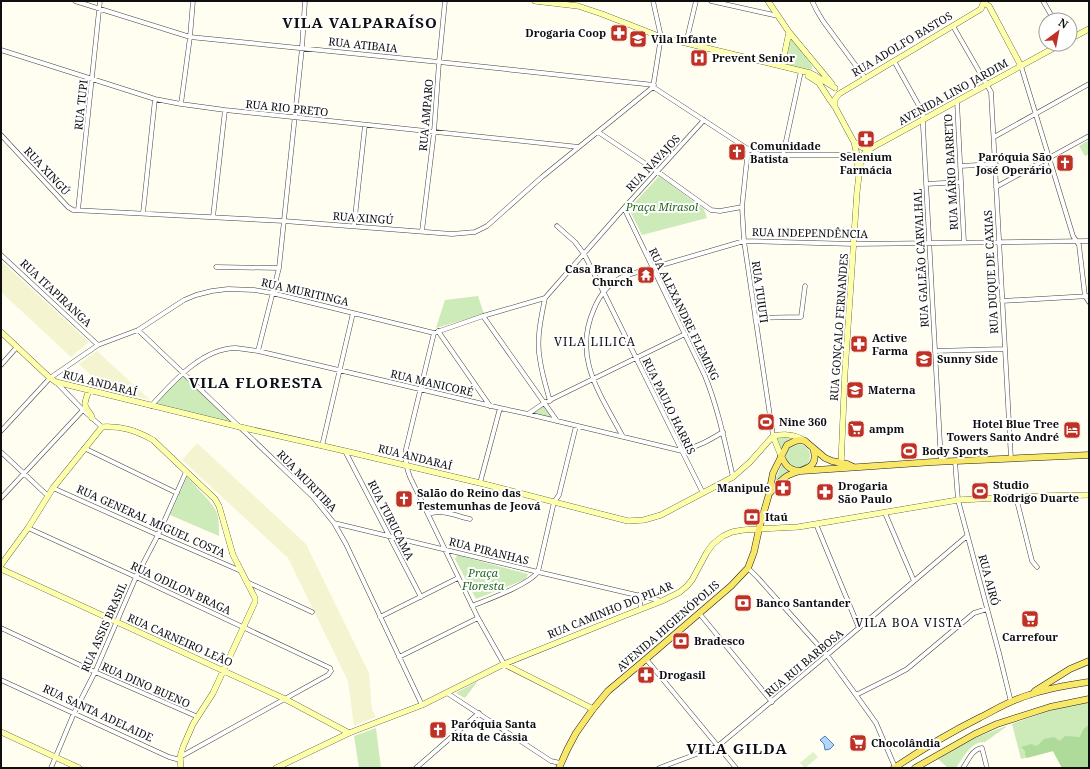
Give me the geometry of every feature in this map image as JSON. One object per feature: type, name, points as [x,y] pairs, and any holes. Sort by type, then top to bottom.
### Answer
[{"type":"main road","points":[[853,468],[847,464],[841,464],[825,458],[805,441],[797,440],[790,443],[781,456],[788,468],[794,471],[801,471],[853,468],[955,461],[1089,455]]},
{"type":"main road","points":[[801,471],[809,468],[813,462],[814,454],[812,447]]},
{"type":"main road","name":"AVENIDA HIGIENÓPOLIS","points":[[559,766],[576,733],[608,691],[731,586],[748,568],[754,552],[773,473],[781,456]]},
{"type":"main road","points":[[831,469],[838,468],[841,464]]},
{"type":"main road","name":"AVENIDA HIGIENÓPOLIS","points":[[769,494],[785,478],[801,471]]},
{"type":"main road","points":[[894,768],[966,725],[1029,694],[1070,669],[1089,661]]},
{"type":"main road","points":[[1029,694],[1089,682]]},
{"type":"main road","points":[[915,768],[975,734],[997,724],[1050,706],[1089,699]]},
{"type":"street","name":"RUA ATIBAIA","points":[[76,1],[190,37],[439,62],[653,86]]},
{"type":"street","name":"RUA TUPI","points":[[78,210],[93,79],[100,1]]},
{"type":"street","points":[[181,104],[193,1]]},
{"type":"street","points":[[258,351],[279,268],[302,48],[305,1]]},
{"type":"street","name":"RUA AMPARO","points":[[422,231],[434,132],[445,1]]},
{"type":"street","points":[[535,1],[568,4],[587,8],[661,37],[782,66],[816,76],[841,92],[835,99],[835,107]]},
{"type":"street","points":[[653,1],[661,37],[653,86],[748,149],[761,155],[857,155]]},
{"type":"street","points":[[686,43],[696,1]]},
{"type":"street","points":[[711,1],[778,16]]},
{"type":"street","points":[[768,1],[789,32],[835,88]]},
{"type":"street","points":[[812,1],[823,21],[865,78]]},
{"type":"street","points":[[1043,1],[1049,12]]},
{"type":"street","points":[[984,2],[989,6],[1021,66],[1073,236],[1079,246],[1089,302]]},
{"type":"street","name":"RUA ADOLFO BASTOS","points":[[841,92],[981,9],[984,2]]},
{"type":"street","name":"RUA DUQUE DE CAXIAS","points":[[953,26],[991,92],[1011,459]]},
{"type":"street","points":[[1078,35],[1089,29]]},
{"type":"street","points":[[782,66],[789,32]]},
{"type":"street","name":"RUA RIO PRETO","points":[[1,50],[155,99],[181,104],[294,118],[579,147]]},
{"type":"street","name":"AVENIDA LINO JARDIM","points":[[873,147],[1046,52]]},
{"type":"street","name":"RUA GALEÃO CARVALHAL","points":[[894,61],[923,113],[941,462]]},
{"type":"street","points":[[783,155],[801,71]]},
{"type":"street","name":"RUA GONÇALO FERNANDES","points":[[801,71],[819,83],[835,107],[854,142],[857,155],[857,192],[845,371],[841,464]]},
{"type":"street","points":[[994,137],[1089,84]]},
{"type":"street","name":"RUA XINGÚ","points":[[1,135],[68,207],[73,210],[284,221],[456,234],[480,230],[490,223],[542,177],[653,86]]},
{"type":"street","points":[[143,213],[155,99]]},
{"type":"street","name":"RUA MÁRIO BARRETO","points":[[956,101],[964,242]]},
{"type":"street","points":[[213,217],[225,110]]},
{"type":"street","name":"RUA NAVAJOS","points":[[545,298],[704,120]]},
{"type":"street","points":[[354,226],[365,125]]},
{"type":"street","points":[[598,132],[711,210],[720,211],[742,207]]},
{"type":"street","points":[[996,187],[1089,136]]},
{"type":"street","points":[[854,142],[863,148],[873,147]]},
{"type":"street","name":"RUA GONÇALO FERNANDES","points":[[857,192],[862,158],[865,153],[873,147]]},
{"type":"street","name":"RUA TUIUTI","points":[[748,149],[742,207],[744,241],[754,318],[773,436]]},
{"type":"street","points":[[960,166],[996,164]]},
{"type":"street","points":[[926,184],[961,182]]},
{"type":"street","name":"RUA ALEXANDRE FLEMING","points":[[624,208],[700,364],[709,386],[723,432],[733,477]]},
{"type":"street","name":"RUA PAULO HARRIS","points":[[557,226],[575,242],[584,254],[704,493]]},
{"type":"street","name":"RUA INDEPENDÊNCIA","points":[[623,437],[593,379],[587,360],[586,334],[590,317],[603,291],[614,281],[624,276],[744,241],[854,244],[1089,241]]},
{"type":"street","name":"RUA ITAPIRANGA","points":[[1,255],[98,345]]},
{"type":"street","points":[[216,267],[279,268]]},
{"type":"street","points":[[754,318],[801,317],[804,286]]},
{"type":"street","name":"RUA MURITINGA","points":[[1,431],[50,378],[98,345],[138,330],[184,300],[212,291],[228,289],[254,290],[272,293],[436,332]]},
{"type":"street","points":[[1002,300],[1087,296]]},
{"type":"street","points":[[436,332],[483,316],[545,298],[540,320],[539,339],[540,359],[550,400]]},
{"type":"street","points":[[322,446],[353,312]]},
{"type":"street","points":[[483,316],[557,421]]},
{"type":"street","name":"RUA MURITIBA","points":[[138,330],[313,497],[334,522],[346,544],[422,705]]},
{"type":"street","name":"RUA ANDARAÍ","points":[[1,332],[56,382],[240,428],[480,483],[628,520],[644,520],[661,515],[733,477],[773,436]]},
{"type":"street","points":[[436,332],[406,449],[406,466],[410,477],[478,618],[504,664],[593,709]]},
{"type":"street","points":[[436,332],[490,406]]},
{"type":"street","points":[[528,414],[544,403],[685,334]]},
{"type":"street","points":[[1,365],[17,347]]},
{"type":"street","name":"RUA MANICORÉ","points":[[151,406],[183,373],[199,360],[214,353],[236,348],[258,351],[682,451]]},
{"type":"street","points":[[935,351],[1004,349]]},
{"type":"street","points":[[56,382],[82,410],[102,427],[115,427],[132,430],[142,433],[153,440],[215,499],[219,506],[233,555],[255,600],[224,671],[183,746],[180,759],[181,768]]},
{"type":"street","points":[[89,390],[85,406],[92,418]]},
{"type":"street","points":[[480,483],[500,408]]},
{"type":"street","points":[[1,498],[82,410]]},
{"type":"street","points":[[472,606],[527,582],[538,572],[554,502],[559,495],[576,426]]},
{"type":"street","points":[[1,564],[28,528],[53,488],[102,427]]},
{"type":"street","points":[[682,451],[704,444],[723,432]]},
{"type":"street","points":[[781,456],[773,436],[782,434],[791,435],[797,436],[805,441]]},
{"type":"street","points":[[760,451],[770,447],[777,448]]},
{"type":"street","points":[[84,448],[177,493]]},
{"type":"street","name":"RUA TURUCAMA","points":[[345,451],[421,597]]},
{"type":"street","points":[[1,452],[48,496]]},
{"type":"street","name":"RUA AIRÓ","points":[[955,461],[958,500],[1011,702]]},
{"type":"street","name":"RUA ASSIS BRASIL","points":[[51,768],[74,713],[95,672],[136,577],[158,535],[186,472]]},
{"type":"street","name":"RUA GENERAL MIGUEL COSTA","points":[[53,488],[242,571]]},
{"type":"street","name":"RUA CAMINHO DO PILAR","points":[[276,768],[350,734],[422,705],[504,664],[662,601],[680,592],[687,586],[695,575],[713,544],[723,536],[732,532],[759,528],[792,528],[958,500],[1089,495]]},
{"type":"street","points":[[1016,497],[1032,561],[1037,567]]},
{"type":"street","points":[[428,514],[441,512],[470,519]]},
{"type":"street","points":[[885,512],[914,581]]},
{"type":"street","name":"RUA PIRANHAS","points":[[334,522],[662,601]]},
{"type":"street","points":[[816,524],[859,628]]},
{"type":"street","name":"RUA ODILON BRAGA","points":[[28,528],[330,668],[331,671],[328,675],[285,699]]},
{"type":"street","name":"RUA RUI BARBOSA","points":[[659,768],[718,746],[967,536]]},
{"type":"street","points":[[748,568],[827,655],[876,723],[894,768]]},
{"type":"street","name":"RUA CARNEIRO LEÃO","points":[[1,569],[285,699],[350,734]]},
{"type":"street","points":[[380,617],[458,578]]},
{"type":"street","points":[[247,582],[312,612]]},
{"type":"street","points":[[639,595],[641,609]]},
{"type":"street","points":[[856,695],[907,669],[974,613],[987,609]]},
{"type":"street","points":[[699,613],[772,702]]},
{"type":"street","points":[[399,657],[478,618]]},
{"type":"street","name":"RUA DINO BUENO","points":[[1,628],[95,672],[198,717]]},
{"type":"street","points":[[646,659],[736,768]]},
{"type":"street","name":"RUA SANTA ADELAIDE","points":[[1,680],[169,757],[180,759]]},
{"type":"street","points":[[447,693],[559,766]]},
{"type":"street","points":[[180,759],[285,699]]},
{"type":"street","points":[[416,768],[479,713]]},
{"type":"street","points":[[1,732],[79,768]]},
{"type":"street","points":[[963,768],[975,750],[979,748],[982,748],[987,768]]},
{"type":"green space","points":[[790,40],[794,40],[812,66],[812,69],[809,70],[788,65],[786,63]]},
{"type":"green space","points":[[1089,140],[1089,154],[1085,156],[1079,146]]},
{"type":"green space","name":"Praça Mirasol","points":[[659,176],[704,209],[707,218],[642,235],[629,209]]},
{"type":"green space","points":[[1,261],[89,342],[71,357],[1,292]]},
{"type":"green space","points":[[478,296],[484,314],[436,328],[445,300]]},
{"type":"green space","points":[[97,351],[150,400],[105,389],[79,364]]},
{"type":"green space","points":[[183,376],[234,425],[155,404]]},
{"type":"green space","points":[[544,405],[554,418],[531,414]]},
{"type":"green space","points":[[788,437],[790,439],[781,449],[777,438]]},
{"type":"green space","points":[[197,443],[306,544],[369,673],[372,709],[376,717],[354,726],[348,681],[288,558],[182,460]]},
{"type":"green space","points":[[798,444],[807,447],[810,456],[807,465],[798,468],[789,465],[786,456],[789,447]]},
{"type":"green space","points":[[782,464],[784,468],[789,471],[773,485]]},
{"type":"green space","points":[[187,477],[214,507],[217,514],[219,536],[170,515]]},
{"type":"green space","name":"Praça Floresta","points":[[457,555],[528,574],[526,579],[476,599],[455,559]]},
{"type":"green space","points":[[478,681],[465,698],[456,693]]},
{"type":"green space","points":[[1089,702],[1089,768],[1062,768],[1053,751],[1021,759],[1012,724],[1055,709]]},
{"type":"green space","points":[[1089,725],[1089,768],[1062,768],[1053,751],[1027,758],[1025,751],[1021,747],[1031,744],[1037,746],[1044,739],[1054,737],[1060,741],[1065,736],[1080,737],[1084,729]]},
{"type":"green space","points":[[1006,726],[985,742],[980,742],[972,747],[956,768],[948,768],[937,758],[975,738]]},
{"type":"green space","points":[[376,728],[381,768],[359,768],[354,736]]},
{"type":"green space","points":[[813,752],[818,757],[805,768],[800,763]]},
{"type":"water","points":[[825,736],[834,745],[830,749],[825,750],[824,744],[820,740]]},
{"type":"place","name":"Drogaria Coop","points":[[619,33]]},
{"type":"place","name":"Vila Infante","points":[[638,39]]},
{"type":"place","name":"Prevent Senior","points":[[699,58]]},
{"type":"place","name":"Selenium Farmácia","points":[[866,139]]},
{"type":"place","name":"Comunidade Batista","points":[[737,152]]},
{"type":"place","name":"Paróquia São José Operário","points":[[1065,163]]},
{"type":"place","name":"Casa Branca Church","points":[[646,275]]},
{"type":"place","name":"Active Farma","points":[[859,344]]},
{"type":"place","name":"Sunny Side","points":[[924,359]]},
{"type":"place","name":"Materna","points":[[855,390]]},
{"type":"place","name":"Nine 360","points":[[766,422]]},
{"type":"place","name":"ampm","points":[[856,429]]},
{"type":"place","name":"Hotel Blue Tree Towers Santo André","points":[[1072,430]]},
{"type":"place","name":"Body Sports","points":[[909,451]]},
{"type":"place","name":"Manipule","points":[[783,488]]},
{"type":"place","name":"Studio Rodrigo Duarte","points":[[980,491]]},
{"type":"place","name":"Drogaria São Paulo","points":[[825,492]]},
{"type":"place","name":"Salão do Reino das Testemunhas de Jeová","points":[[404,499]]},
{"type":"place","name":"Itaú","points":[[752,517]]},
{"type":"place","name":"Banco Santander","points":[[743,603]]},
{"type":"place","name":"Carrefour","points":[[1030,619]]},
{"type":"place","name":"Bradesco","points":[[681,641]]},
{"type":"place","name":"Drogasil","points":[[646,675]]},
{"type":"place","name":"Paróquia Santa Rita de Cássia","points":[[438,730]]},
{"type":"place","name":"Chocolândia","points":[[858,743]]},
{"type":"district","name":"VILA VALPARAÍSO","points":[[360,23]]},
{"type":"district","name":"VILA LILICA","points":[[595,342]]},
{"type":"district","name":"VILA FLORESTA","points":[[256,383]]},
{"type":"district","name":"VILA BOA VISTA","points":[[909,623]]},
{"type":"district","name":"VILA GILDA","points":[[737,749]]}]
